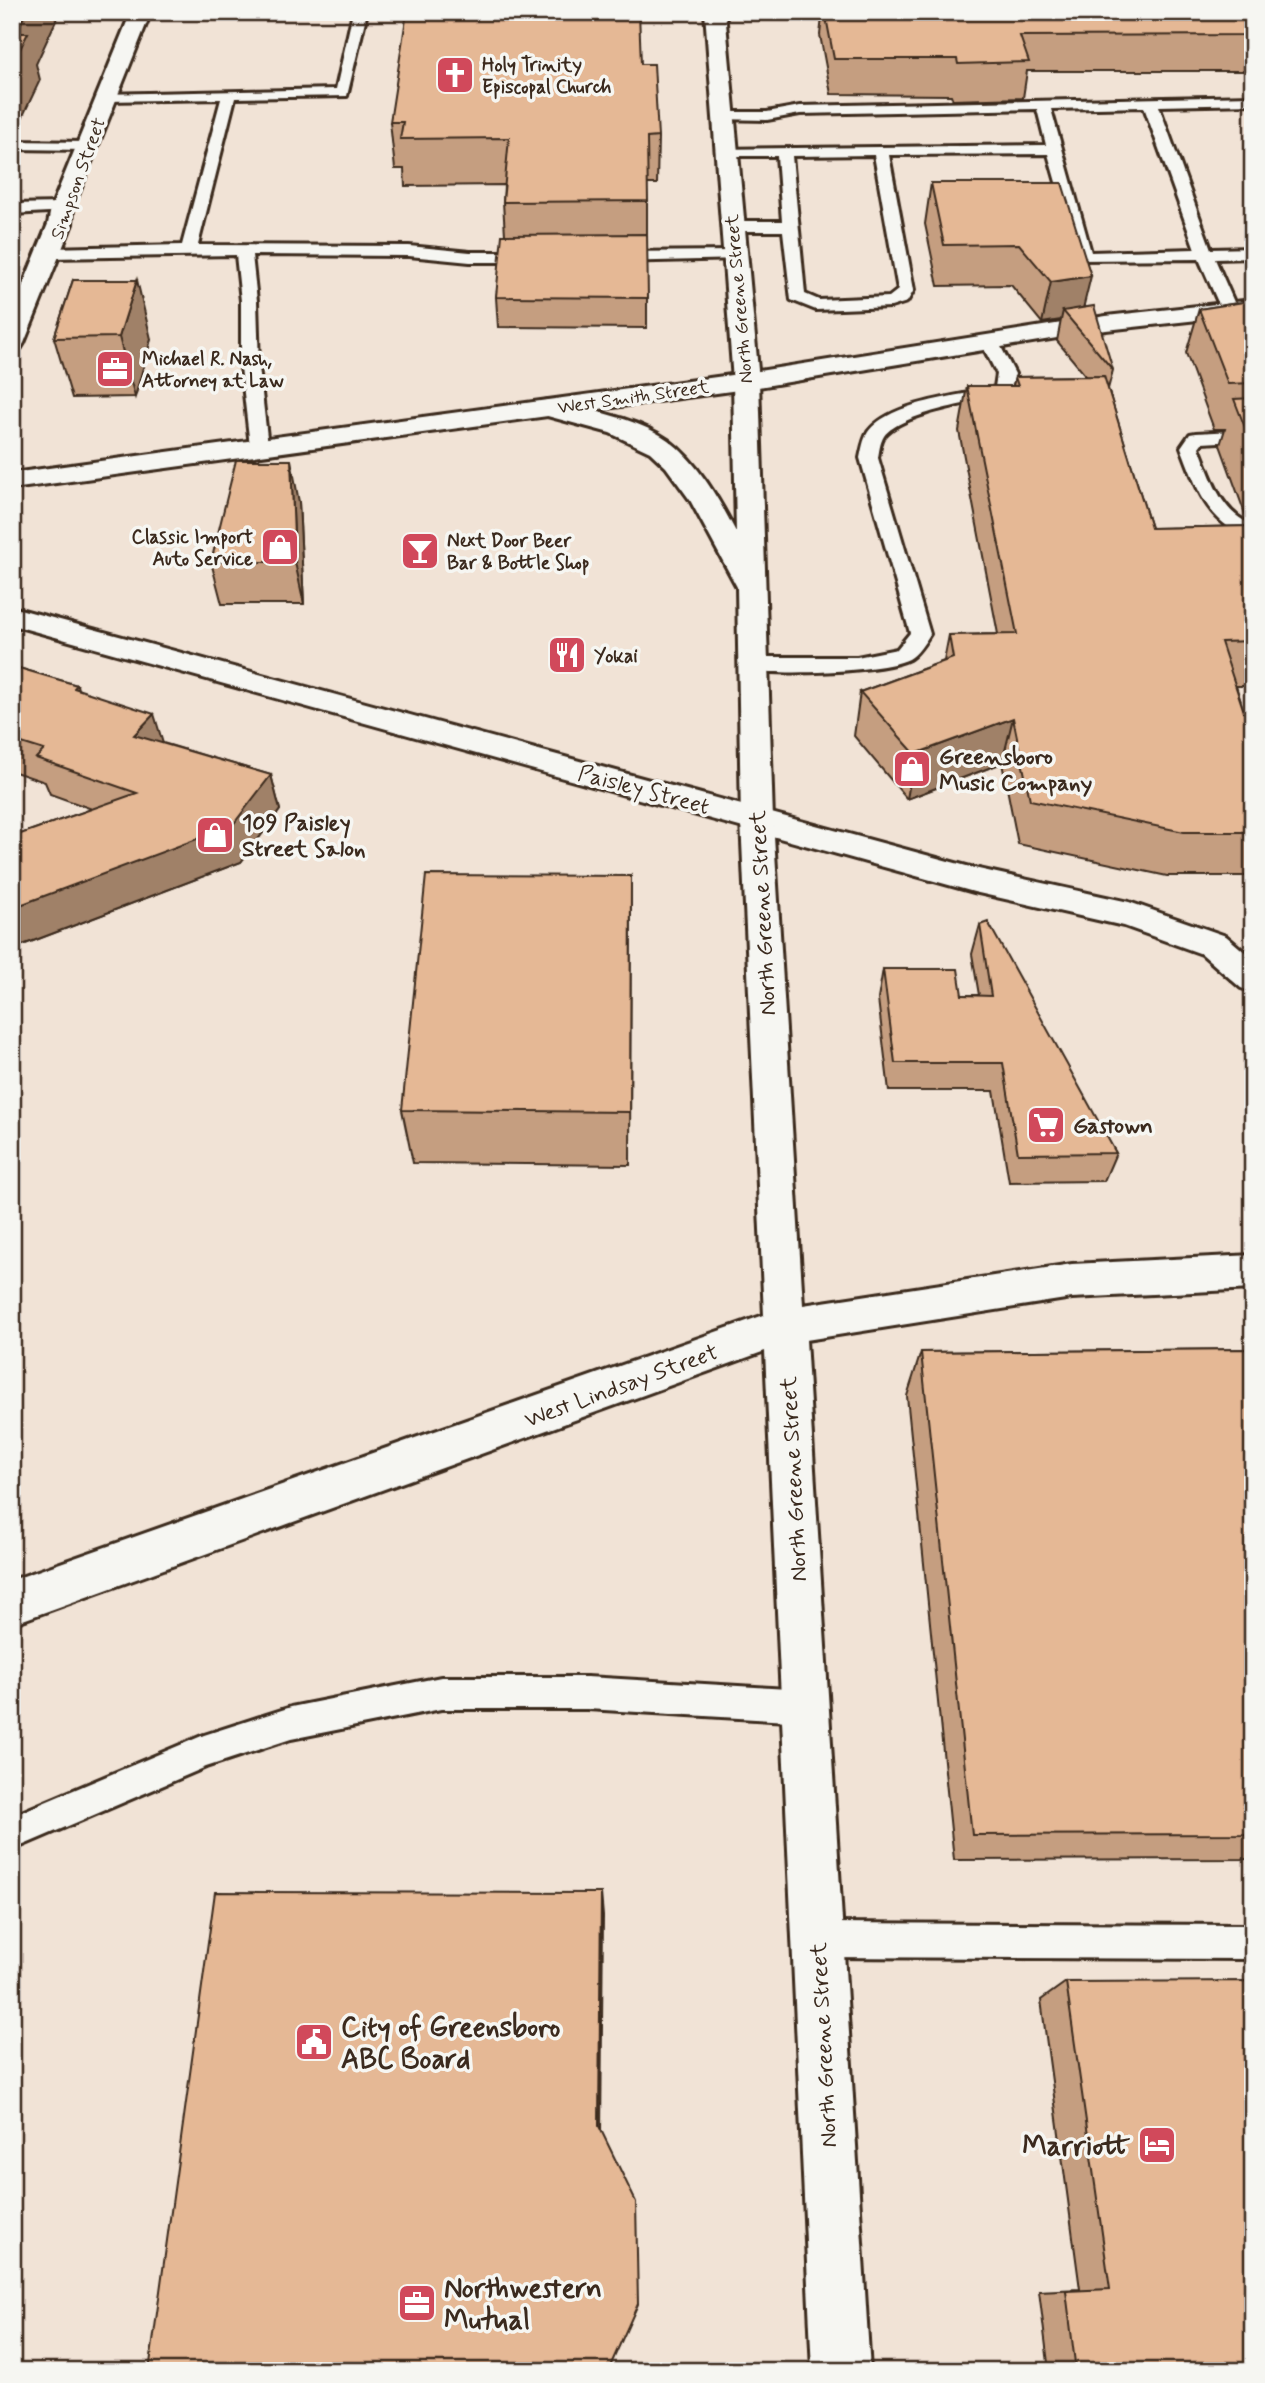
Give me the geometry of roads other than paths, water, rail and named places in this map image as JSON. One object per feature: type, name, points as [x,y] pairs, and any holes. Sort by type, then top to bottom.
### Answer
[{"type":"street","name":"Simpson Street","points":[[12,342],[17,313],[49,253],[60,225],[62,208],[141,12]]},
{"type":"street","name":"North Greene Street","points":[[715,12],[746,381],[757,820],[841,2371]]},
{"type":"street","name":"West Smith Street","points":[[12,481],[746,381],[990,344],[1106,323],[1241,308]]},
{"type":"street","name":"North Greene Street","points":[[549,408],[644,436],[671,454],[690,477],[751,587]]},
{"type":"street","name":"Paisley Street","points":[[12,616],[974,880],[1129,915],[1214,945],[1253,979]]},
{"type":"street","name":"West Lindsay Street","points":[[12,1602],[784,1326],[1072,1282],[1253,1272]]},
{"type":"lane","points":[[107,97],[342,93],[360,12]]},
{"type":"lane","points":[[189,251],[229,94]]},
{"type":"lane","points":[[723,116],[767,116],[800,110],[1249,100],[1253,115]]},
{"type":"lane","points":[[1150,102],[1205,254],[1241,308]]},
{"type":"lane","points":[[1043,106],[1084,257],[1253,253]]},
{"type":"lane","points":[[12,145],[88,146]]},
{"type":"lane","points":[[726,152],[1055,149]]},
{"type":"lane","points":[[784,151],[797,296],[816,305],[891,302],[901,298],[906,290],[881,150]]},
{"type":"lane","points":[[12,209],[62,208]]},
{"type":"lane","points":[[733,226],[791,226]]},
{"type":"lane","points":[[244,251],[249,301],[250,367],[259,446]]},
{"type":"lane","points":[[49,253],[409,251],[470,257],[552,257]]},
{"type":"lane","points":[[592,257],[737,256]]},
{"type":"lane","points":[[753,664],[857,664],[904,654],[920,634],[869,458],[876,433],[905,414],[1003,390],[1006,374],[990,344]]},
{"type":"lane","points":[[1253,435],[1196,438],[1190,447],[1214,508],[1227,520],[1253,532]]},
{"type":"lane","points":[[12,1833],[204,1751],[279,1727],[441,1693],[587,1693],[805,1706]]},
{"type":"lane","points":[[817,1940],[1253,1941]]},
{"type":"place","name":"Holy Trinity Episcopal Church","points":[[455,75]]},
{"type":"place","name":"Michael R. Nash, Attorney at Law","points":[[115,369]]},
{"type":"place","name":"Classic Import Auto Service","points":[[280,547]]},
{"type":"place","name":"Next Door Beer Bar & Bottle Shop","points":[[420,551]]},
{"type":"place","name":"Yokai","points":[[567,655]]},
{"type":"place","name":"Greensboro Music Company","points":[[912,769]]},
{"type":"place","name":"109 Paisley Street Salon","points":[[215,835]]},
{"type":"place","name":"Gastown","points":[[1046,1125]]},
{"type":"place","name":"City of Greensboro ABC Board","points":[[314,2042]]},
{"type":"place","name":"Marriott","points":[[1157,2145]]},
{"type":"place","name":"Northwestern Mutual","points":[[417,2303]]}]
